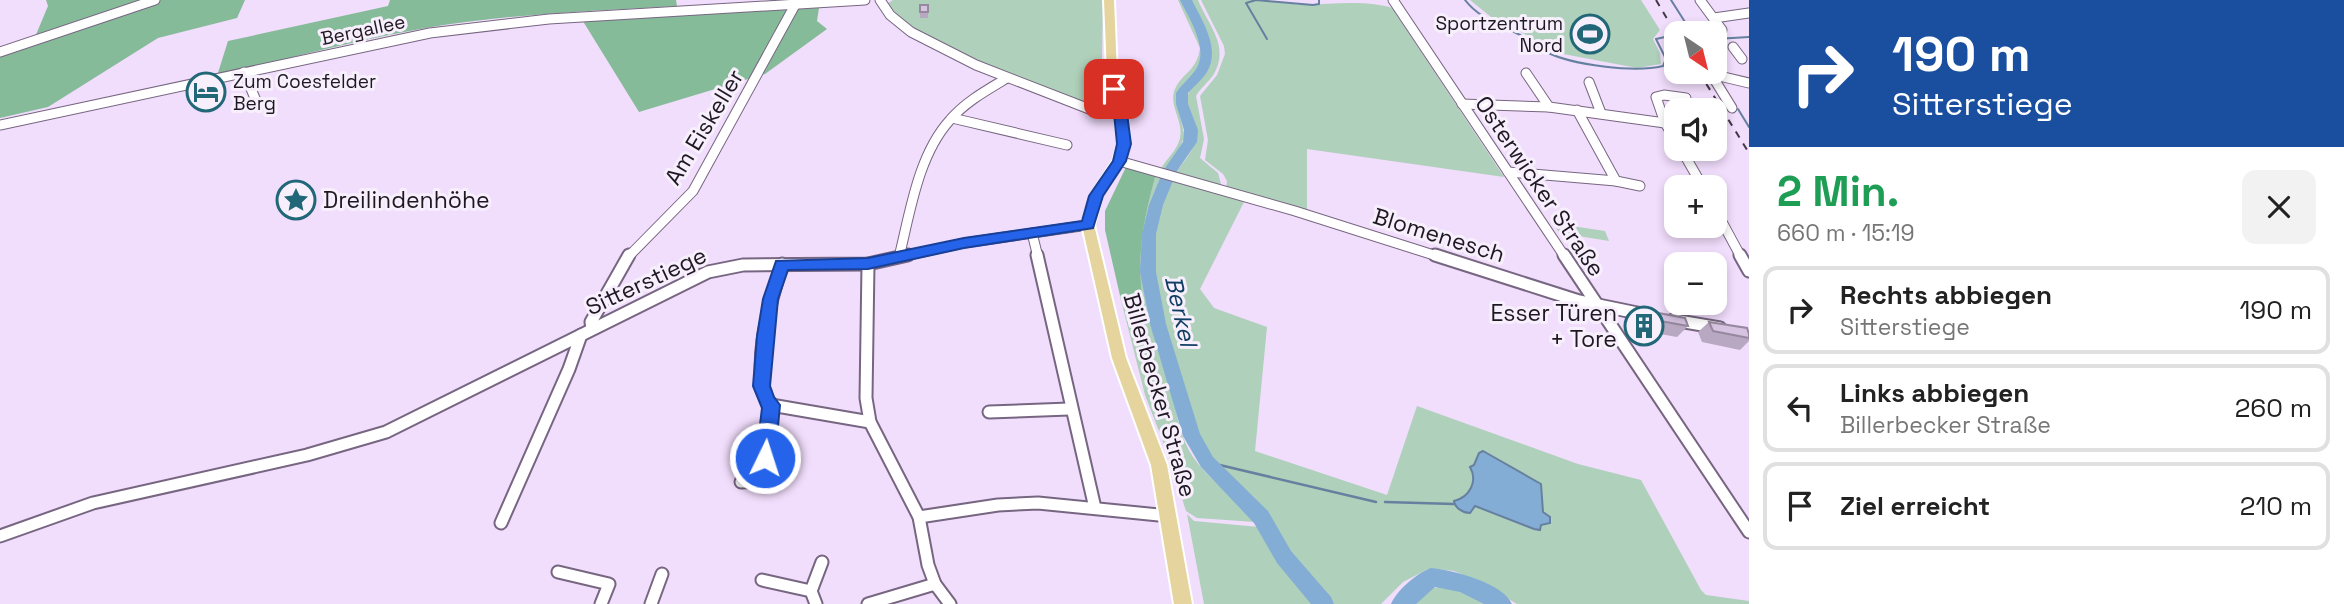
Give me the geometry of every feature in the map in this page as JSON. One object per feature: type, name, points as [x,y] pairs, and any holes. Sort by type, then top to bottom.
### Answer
[{"type":"main road","name":"Billerbecker Straße","points":[[1109,0],[1111,74],[1121,113],[1124,144],[1119,161],[1098,191],[1088,225],[1119,358],[1159,465],[1183,604]]},
{"type":"street","points":[[0,52],[155,0]]},
{"type":"street","points":[[681,0],[682,10]]},
{"type":"street","name":"Bergallee","points":[[0,125],[430,33],[516,22],[865,0]]},
{"type":"street","points":[[880,0],[887,16],[961,58],[1097,112],[1121,113]]},
{"type":"street","name":"Osterwicker Straße","points":[[1394,0],[1749,532]]},
{"type":"street","points":[[1700,0],[1716,21]]},
{"type":"street","name":"Am Eiskeller","points":[[501,523],[534,444],[591,322],[632,250],[680,206],[709,166],[795,5]]},
{"type":"street","points":[[1714,18],[1749,13]]},
{"type":"street","points":[[1733,47],[1743,57]]},
{"type":"street","points":[[243,72],[257,103]]},
{"type":"street","points":[[1526,73],[1549,107]]},
{"type":"street","points":[[1732,108],[1711,74],[1749,83]]},
{"type":"street","points":[[899,257],[937,139],[952,117],[964,106],[1007,78]]},
{"type":"street","points":[[1589,82],[1601,113]]},
{"type":"street","points":[[1664,120],[1657,97],[1664,95],[1686,98]]},
{"type":"street","points":[[1462,104],[1549,107],[1664,123]]},
{"type":"street","points":[[1577,110],[1616,181]]},
{"type":"street","points":[[952,117],[1067,145]]},
{"type":"street","name":"Blomenesch","points":[[1119,161],[1239,195],[1597,306],[1736,331]]},
{"type":"street","points":[[1508,172],[1616,181],[1640,186]]},
{"type":"street","name":"Sitterstiege","points":[[0,536],[93,503],[363,440],[407,422],[708,272],[743,265],[868,264],[964,243],[1088,225]]},
{"type":"street","points":[[1727,231],[1749,271]]},
{"type":"street","points":[[1032,233],[1069,409],[1095,508]]},
{"type":"street","points":[[782,264],[771,299],[761,386],[766,401],[771,405],[870,422]]},
{"type":"street","points":[[868,264],[866,398],[870,422],[919,517],[928,565],[935,584],[950,604]]},
{"type":"street","points":[[764,481],[771,405]]},
{"type":"street","points":[[989,412],[1069,409]]},
{"type":"street","points":[[741,482],[780,481]]},
{"type":"street","points":[[919,517],[998,505],[1038,503],[1169,516]]},
{"type":"street","points":[[762,580],[803,587],[814,597],[822,562]]},
{"type":"street","points":[[558,572],[609,584],[601,604]]},
{"type":"street","points":[[650,604],[662,574]]},
{"type":"street","points":[[868,604],[935,584]]},
{"type":"green space","points":[[46,0],[152,0],[35,37],[48,6]]},
{"type":"green space","points":[[158,0],[245,0],[237,18],[158,38],[48,107],[0,118],[0,54]]},
{"type":"green space","points":[[390,0],[676,0],[677,6],[457,23],[374,38],[217,76],[228,41],[388,6]]},
{"type":"green space","points":[[893,0],[1103,0],[1102,58],[1110,108],[1098,109],[1010,75],[927,36],[906,23],[887,4]]},
{"type":"green space","points":[[1178,0],[1181,0],[1194,25],[1202,50],[1198,68],[1177,94],[1184,133],[1180,147],[1165,171],[1160,170],[1176,147],[1181,132],[1173,95],[1178,83],[1196,62],[1200,48]]},
{"type":"green space","points":[[1190,0],[1198,0],[1219,45],[1220,54],[1214,74],[1196,96],[1204,139],[1200,158],[1218,173],[1222,188],[1175,174],[1195,142],[1188,95],[1205,73],[1211,51],[1207,34]]},
{"type":"green space","points":[[1201,0],[1259,0],[1307,5],[1360,3],[1392,8],[1504,177],[1307,149],[1307,213],[1226,189],[1227,181],[1223,174],[1205,160],[1208,140],[1200,96],[1217,75],[1225,54],[1224,46]]},
{"type":"green space","name":"Sportzentrum Nord","points":[[1470,0],[1641,0],[1660,30],[1653,39],[1660,53],[1661,64],[1637,68],[1553,52],[1527,35],[1496,21]]},
{"type":"green space","points":[[819,8],[817,21],[827,29],[765,74],[639,112],[581,18]]},
{"type":"green space","points":[[1126,167],[1156,174],[1142,237],[1140,268],[1143,300],[1121,300],[1105,230],[1105,211]]},
{"type":"green space","points":[[1156,174],[1163,176],[1151,203],[1144,230],[1143,284],[1154,337],[1179,425],[1189,450],[1200,466],[1255,522],[1197,518],[1186,511],[1145,395],[1121,300],[1143,300],[1140,268],[1142,237]]},
{"type":"green space","points":[[1172,179],[1244,202],[1200,289],[1214,308],[1267,327],[1255,451],[1387,495],[1417,406],[1578,464],[1641,480],[1701,590],[1706,595],[1749,601],[1749,604],[1517,604],[1478,581],[1454,571],[1428,569],[1403,582],[1381,604],[1333,604],[1291,556],[1262,506],[1209,454],[1196,429],[1165,327],[1156,279],[1156,232]]},
{"type":"green space","points":[[1552,223],[1605,231],[1609,241],[1560,233]]},
{"type":"green space","points":[[1187,514],[1194,521],[1259,527],[1276,561],[1316,604],[1204,604]]},
{"type":"green space","points":[[1448,586],[1463,590],[1490,604],[1412,604],[1433,588]]},
{"type":"water","points":[[1483,451],[1541,484],[1543,512],[1550,517],[1550,523],[1541,525],[1540,530],[1475,506],[1470,513],[1458,508],[1454,501],[1464,496],[1471,488],[1473,478],[1470,467]]},
{"type":"building","points":[[920,5],[928,5],[928,12],[920,12]]},
{"type":"building","points":[[1637,309],[1685,318],[1688,326],[1655,320],[1656,323],[1641,320]]},
{"type":"building","points":[[1709,322],[1747,328],[1749,338],[1713,331]]},
{"type":"waterway","name":"Berkel","points":[[1186,0],[1203,35],[1206,54],[1201,72],[1182,93],[1182,104],[1191,130],[1190,142],[1170,171],[1156,205],[1149,234],[1148,272],[1158,324],[1192,436],[1207,462],[1261,517],[1284,557],[1324,604]]},
{"type":"waterway","points":[[1267,39],[1246,3],[1256,0],[1313,5],[1319,4],[1319,0]]},
{"type":"waterway","points":[[1465,0],[1481,15],[1558,57],[1620,68],[1651,68],[1664,64]]},
{"type":"waterway","points":[[1671,0],[1684,21]]},
{"type":"waterway","points":[[1664,37],[1656,39],[1664,55]]},
{"type":"waterway","points":[[1727,38],[1749,37]]},
{"type":"waterway","points":[[1738,109],[1749,127]]},
{"type":"waterway","points":[[1207,462],[1376,502]]},
{"type":"waterway","points":[[1385,502],[1454,504]]},
{"type":"waterway","name":"Berkel","points":[[1401,604],[1431,577],[1468,586],[1502,604]]},
{"type":"railway","points":[[1656,0],[1668,21]]},
{"type":"railway","points":[[1706,84],[1749,153]]},
{"type":"place","name":"Sportzentrum Nord","points":[[1590,34]]},
{"type":"place","name":"Zum Coesfelder Berg","points":[[206,92]]},
{"type":"place","name":"Dreilindenhöhe","points":[[296,200]]},
{"type":"place","name":"Esser Türen + Tore","points":[[1644,326]]},
{"type":"route","points":[[765,458],[771,405],[766,401],[761,386],[765,336],[771,299],[782,264],[868,264],[964,243],[1088,225],[1093,202],[1119,161],[1124,144],[1121,113],[1114,89]]}]
